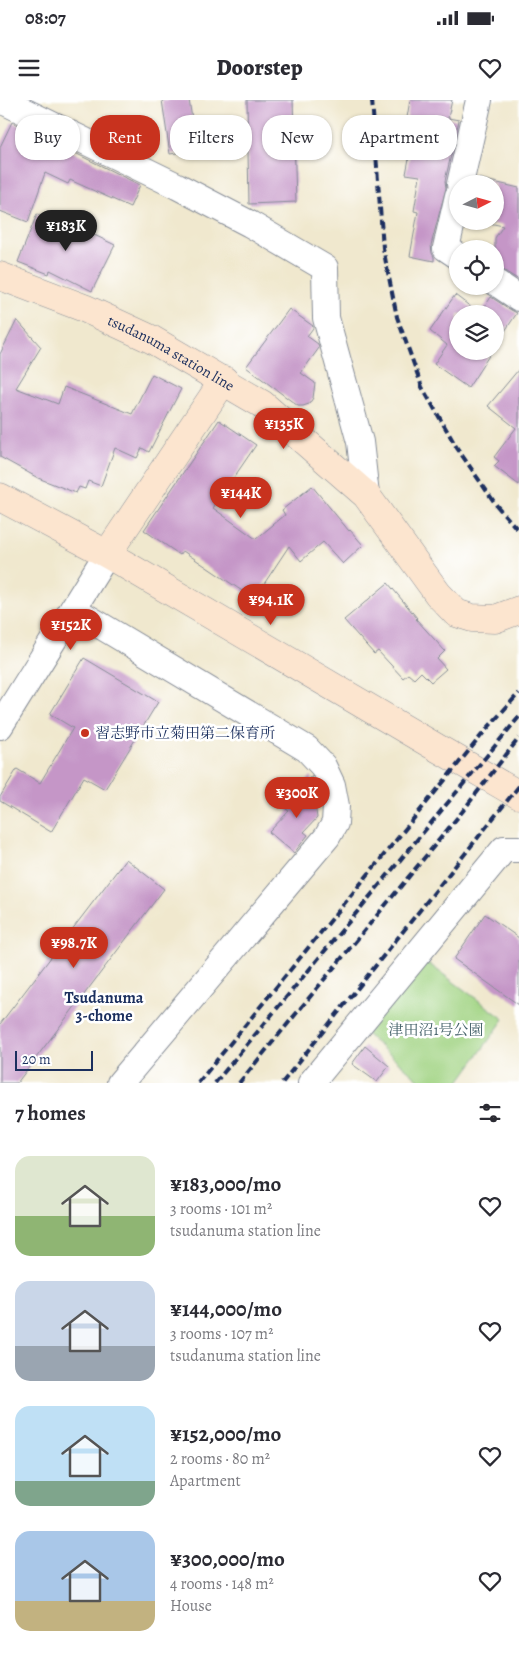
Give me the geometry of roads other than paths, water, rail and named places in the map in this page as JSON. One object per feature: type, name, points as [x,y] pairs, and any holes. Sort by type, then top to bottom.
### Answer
[{"type":"street","points":[[1,100],[177,186],[250,224],[325,268],[326,318],[360,442],[366,495]]},
{"type":"street","points":[[462,175],[479,100]]},
{"type":"street","points":[[449,250],[446,248],[450,230]]},
{"type":"street","name":"tsudanuma station line","points":[[0,276],[101,315],[151,338],[262,404],[366,495],[438,594],[456,613],[472,618],[495,619],[519,610]]},
{"type":"street","points":[[504,288],[519,298]]},
{"type":"street","points":[[0,726],[107,554],[224,380]]},
{"type":"street","points":[[0,497],[107,554],[439,750],[519,795]]},
{"type":"street","points":[[73,609],[307,749],[323,766],[332,785],[336,806],[335,823],[327,836],[120,1083]]},
{"type":"street","points":[[311,1083],[504,850],[519,849]]},
{"type":"railway","points":[[372,100],[383,248],[397,317],[422,387],[457,448],[497,506],[519,531]]},
{"type":"railway","points":[[198,1083],[485,731],[519,693]]},
{"type":"railway","points":[[215,1083],[519,717]]},
{"type":"railway","points":[[239,1083],[462,812],[519,738]]},
{"type":"railway","points":[[282,1083],[519,786]]},
{"type":"place","name":"習志野市立菊田第二保育所","points":[[85,733]]},
{"type":"district","name":"Tsudanuma 3-chome","points":[[104,1007]]},
{"type":"park label","name":"津田沼1号公園","points":[[436,1030]]}]
